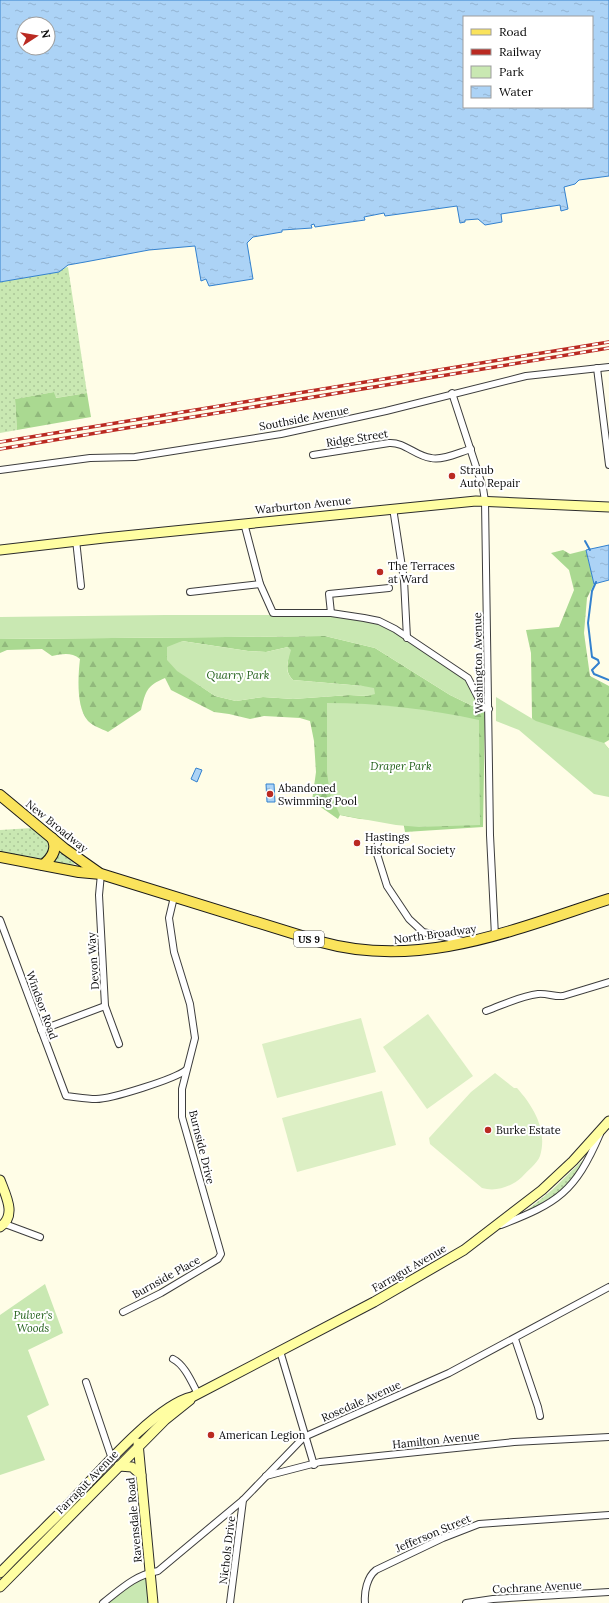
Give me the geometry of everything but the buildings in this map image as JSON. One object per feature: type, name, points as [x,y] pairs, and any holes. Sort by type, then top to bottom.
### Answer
[{"type":"main road","name":"Warburton Avenue","points":[[0,550],[76,540],[244,523],[393,508],[485,501],[609,507]]},
{"type":"main road","name":"New Broadway","points":[[0,794],[52,838],[101,874]]},
{"type":"main road","points":[[43,865],[50,859],[53,852],[54,842],[52,838]]},
{"type":"main road","name":"US 9","points":[[0,857],[79,872],[101,874]]},
{"type":"main road","name":"North Broadway","points":[[101,874],[312,940],[356,950],[403,952],[466,943],[495,936],[608,902]]},
{"type":"main road","name":"Farragut Avenue","points":[[3,1570],[112,1459],[165,1409],[280,1351],[412,1281],[464,1250],[496,1227],[542,1190],[573,1161],[609,1121]]},
{"type":"main road","points":[[0,1180],[10,1212],[9,1217],[2,1225]]},
{"type":"main road","name":"Farragut Avenue","points":[[0,1587],[165,1420],[195,1395]]},
{"type":"main road","name":"Ravensdale Road","points":[[136,1436],[139,1446],[153,1603]]},
{"type":"main road","points":[[119,1466],[132,1467],[142,1476]]},
{"type":"main road","points":[[65,1508],[72,1515]]},
{"type":"main road","points":[[23,1550],[30,1557]]},
{"type":"main road","points":[[3,1570],[13,1574]]},
{"type":"street","name":"Southside Avenue","points":[[0,470],[90,458],[135,457],[281,434],[386,411],[452,393],[526,376],[609,367]]},
{"type":"street","points":[[597,368],[609,465]]},
{"type":"street","name":"Washington Avenue","points":[[452,393],[484,488],[490,835],[495,936]]},
{"type":"street","name":"Ridge Street","points":[[313,456],[389,443],[396,443],[407,447],[431,459],[471,449]]},
{"type":"street","points":[[393,508],[404,580],[407,638]]},
{"type":"street","points":[[244,523],[260,584],[273,613],[331,613],[379,621],[395,628],[407,638],[468,678],[484,706],[489,708]]},
{"type":"street","points":[[76,540],[81,586]]},
{"type":"street","points":[[190,592],[260,584]]},
{"type":"street","points":[[331,613],[329,594],[389,588]]},
{"type":"street","points":[[379,839],[376,851],[387,886],[409,920],[423,932],[466,943]]},
{"type":"street","name":"Devon Way","points":[[101,874],[99,895],[105,1006],[119,1044]]},
{"type":"street","name":"Burnside Drive","points":[[174,897],[169,918],[174,952],[194,1022],[195,1038],[182,1089],[182,1117],[221,1254],[218,1259]]},
{"type":"street","name":"Windsor Road","points":[[0,920],[66,1096],[96,1099],[113,1097],[164,1080],[186,1070]]},
{"type":"street","points":[[486,1011],[529,996],[543,994],[556,997],[563,996],[609,982]]},
{"type":"street","points":[[40,1030],[105,1006]]},
{"type":"street","points":[[496,1227],[539,1209],[561,1196],[580,1173],[602,1130]]},
{"type":"street","points":[[2,1225],[40,1237]]},
{"type":"street","name":"Burnside Place","points":[[123,1312],[161,1293],[218,1259]]},
{"type":"street","name":"Rosedale Avenue","points":[[103,1603],[134,1579],[158,1571],[244,1500],[304,1437],[449,1373],[609,1287]]},
{"type":"street","points":[[515,1338],[540,1416]]},
{"type":"street","points":[[280,1351],[304,1437],[314,1465]]},
{"type":"street","points":[[173,1359],[176,1360],[189,1378],[195,1395]]},
{"type":"street","points":[[86,1382],[112,1459]]},
{"type":"street","name":"Hamilton Avenue","points":[[266,1476],[314,1465],[320,1462],[510,1443],[609,1437]]},
{"type":"street","name":"Nichols Drive","points":[[230,1603],[244,1500]]},
{"type":"street","name":"Jefferson Street","points":[[366,1603],[366,1588],[369,1580],[376,1570],[472,1526],[609,1515]]},
{"type":"street","name":"Cochrane Avenue","points":[[466,1603],[493,1599],[609,1592]]},
{"type":"green space","points":[[68,267],[87,393],[55,398],[54,392],[15,399],[17,430],[0,433],[0,282]]},
{"type":"green space","points":[[54,392],[56,398],[87,393],[91,417],[17,430],[15,399]]},
{"type":"green space","points":[[563,550],[570,554],[586,550],[594,584],[587,598],[584,633],[590,676],[609,686],[609,740],[604,743],[609,749],[539,734],[532,718],[531,653],[526,630],[559,627],[574,590],[569,570],[551,553]]},
{"type":"green space","points":[[331,615],[377,624],[391,630],[466,678],[476,700],[485,712],[450,695],[375,648],[325,636],[0,639],[0,617]]},
{"type":"green space","points":[[325,636],[375,648],[450,695],[485,712],[483,827],[405,832],[403,821],[360,819],[340,815],[338,819],[312,801],[316,772],[314,741],[310,721],[300,718],[264,716],[250,719],[214,712],[171,690],[165,678],[150,687],[144,698],[141,710],[108,732],[88,721],[81,708],[78,683],[80,659],[70,654],[52,656],[42,649],[7,650],[0,653],[0,639]],"holes":[[[182,641],[248,651],[266,652],[288,647],[289,652],[287,668],[293,680],[363,686],[368,696],[349,695],[293,699],[263,697],[236,701],[215,696],[196,683]]]},
{"type":"green space","name":"Quarry Park","points":[[182,641],[248,651],[266,652],[288,647],[291,650],[287,669],[293,680],[363,686],[374,688],[375,694],[368,696],[349,695],[293,699],[263,697],[236,701],[215,696],[177,671],[167,660],[167,647]]},
{"type":"green space","points":[[496,697],[536,721],[604,743],[609,749],[609,797],[594,794],[519,730],[496,721]]},
{"type":"green space","name":"Draper Park","points":[[327,703],[403,707],[479,720],[480,825],[419,827],[396,825],[340,815],[330,794],[327,773]]},
{"type":"green space","points":[[32,828],[75,864],[66,866],[0,854],[0,830]]},
{"type":"green space","points":[[428,1014],[473,1076],[427,1109],[383,1047]]},
{"type":"green space","points":[[361,1018],[376,1072],[277,1098],[262,1044]]},
{"type":"green space","name":"Burke Estate","points":[[495,1073],[514,1088],[517,1088],[528,1103],[538,1119],[542,1137],[542,1146],[539,1159],[518,1181],[503,1188],[487,1189],[482,1188],[430,1144],[429,1138],[471,1092]]},
{"type":"green space","points":[[382,1091],[396,1145],[297,1172],[282,1118]]},
{"type":"green space","points":[[585,1158],[576,1175],[562,1191],[535,1208],[526,1211],[552,1190]]},
{"type":"green space","name":"Pulver's Woods","points":[[45,1284],[63,1333],[28,1350],[49,1405],[27,1416],[45,1460],[0,1475],[0,1315]]},
{"type":"green space","points":[[150,1573],[153,1603],[108,1603],[144,1574]]},
{"type":"water","points":[[0,0],[609,0],[609,176],[579,180],[575,184],[564,187],[568,209],[561,211],[560,205],[501,214],[502,222],[485,225],[478,219],[465,220],[465,222],[460,223],[457,206],[385,216],[384,213],[364,217],[365,220],[315,227],[314,224],[311,225],[312,228],[282,230],[282,232],[253,237],[247,243],[253,279],[209,286],[206,279],[201,281],[195,246],[149,250],[68,265],[59,272],[0,282]]},
{"type":"water","points":[[609,545],[609,580],[594,584],[586,550]]},
{"type":"water","points":[[196,768],[202,770],[197,782],[191,779]]},
{"type":"water","name":"Abandoned Swimming Pool","points":[[266,784],[274,784],[275,802],[267,802]]},
{"type":"waterway","points":[[585,541],[590,550]]},
{"type":"waterway","points":[[596,582],[592,591],[588,623],[592,657],[598,660],[599,663],[592,670],[594,674],[609,680]]},
{"type":"railway","points":[[0,442],[609,342]]},
{"type":"railway","points":[[0,449],[609,348]]},
{"type":"place","name":"Straub Auto Repair","points":[[452,476]]},
{"type":"place","name":"The Terraces at Ward","points":[[380,572]]},
{"type":"place","name":"Abandoned Swimming Pool","points":[[270,794]]},
{"type":"place","name":"Hastings Historical Society","points":[[357,843]]},
{"type":"place","name":"Burke Estate","points":[[488,1130]]},
{"type":"place","name":"American Legion","points":[[211,1435]]}]
